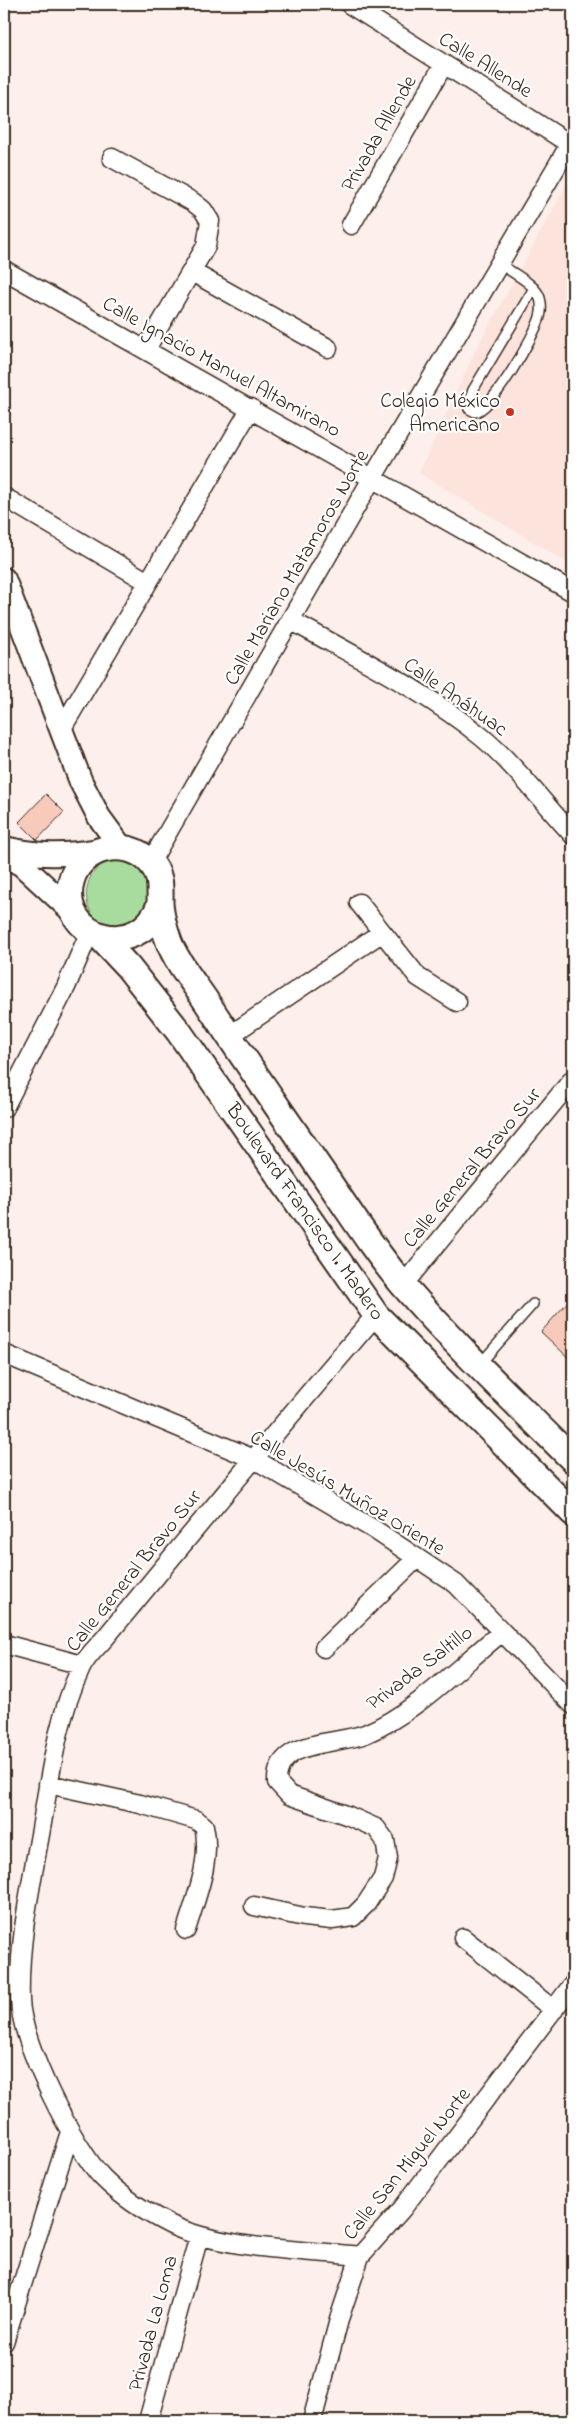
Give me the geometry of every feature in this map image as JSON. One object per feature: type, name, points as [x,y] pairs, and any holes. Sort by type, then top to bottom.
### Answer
[{"type":"main road","points":[[110,849],[132,850],[150,863],[161,882],[160,904],[150,924],[132,936],[110,938],[88,927],[71,904],[71,882],[81,863],[110,849]]},
{"type":"main road","name":"Boulevard Francisco I. Madero","points":[[160,904],[169,943],[360,1228],[403,1285],[573,1460]]},
{"type":"main road","name":"Boulevard Francisco I. Madero","points":[[88,927],[128,967],[179,1032],[376,1315],[573,1513]]},
{"type":"street","name":"Calle Allende","points":[[350,4],[572,143]]},
{"type":"street","name":"Privada Allende","points":[[351,225],[444,64]]},
{"type":"street","name":"Calle Mariano Matamoros Norte","points":[[150,863],[374,477],[572,143]]},
{"type":"street","points":[[112,158],[203,210],[210,221],[210,231],[206,246],[146,349]]},
{"type":"street","name":"Calle Ignacio Manuel Altamirano","points":[[4,270],[374,477],[573,592]]},
{"type":"street","points":[[192,272],[328,348]]},
{"type":"street","points":[[61,730],[251,408]]},
{"type":"street","points":[[4,497],[148,582]]},
{"type":"street","points":[[4,579],[81,782],[99,817],[110,849],[54,856],[34,855],[4,848]]},
{"type":"street","name":"Calle Anáhuac","points":[[292,621],[413,690],[483,738],[515,769],[573,834]]},
{"type":"street","points":[[4,855],[22,865],[88,927],[66,987],[4,1108]]},
{"type":"street","points":[[359,903],[381,934],[418,977],[457,1002]]},
{"type":"street","points":[[230,1036],[381,934]]},
{"type":"street","name":"Calle General Bravo Sur","points":[[403,1285],[573,1078]]},
{"type":"street","name":"Calle General Bravo Sur","points":[[360,2256],[234,2242],[199,2236],[172,2225],[140,2207],[104,2179],[89,2161],[70,2132],[12,2002],[21,1958],[48,1784],[60,1732],[82,1666],[376,1315]]},
{"type":"street","name":"Calle Jesús Muñoz Oriente","points":[[4,1354],[254,1459],[375,1530],[456,1584],[573,1705]]},
{"type":"street","points":[[324,1648],[417,1558]]},
{"type":"street","name":"Privada Saltillo","points":[[254,1906],[304,1917],[332,1920],[353,1917],[366,1904],[384,1878],[388,1858],[385,1840],[376,1828],[290,1795],[277,1782],[279,1766],[283,1760],[295,1751],[362,1735],[386,1724],[406,1711],[502,1632]]},
{"type":"street","points":[[4,1644],[82,1666]]},
{"type":"street","points":[[48,1784],[140,1804],[196,1820],[204,1826],[207,1838],[206,1855],[186,1930]]},
{"type":"street","points":[[464,1938],[554,2010]]},
{"type":"street","name":"Calle San Miguel Norte","points":[[312,2421],[340,2316],[360,2256],[402,2209],[573,1984]]},
{"type":"street","points":[[4,2342],[70,2132]]},
{"type":"street","name":"Privada La Loma","points":[[148,2421],[199,2236]]},
{"type":"lane","points":[[500,264],[534,288],[540,296],[540,319],[513,367],[488,404],[480,412],[469,409],[469,402],[474,390],[534,288]]},
{"type":"lane","points":[[479,1365],[532,1304]]},
{"type":"shaded area","name":"Colegio México Americano","points":[[573,173],[573,566],[419,473],[475,351]]},
{"type":"green space","points":[[121,860],[133,862],[150,878],[149,911],[123,928],[104,924],[97,919],[91,913],[86,897],[89,880],[93,873],[104,864]]},
{"type":"building","points":[[46,794],[64,812],[37,840],[19,822]]},
{"type":"building","points":[[573,1296],[573,1362],[541,1332]]},
{"type":"place","name":"Colegio México Americano","points":[[510,412]]}]
